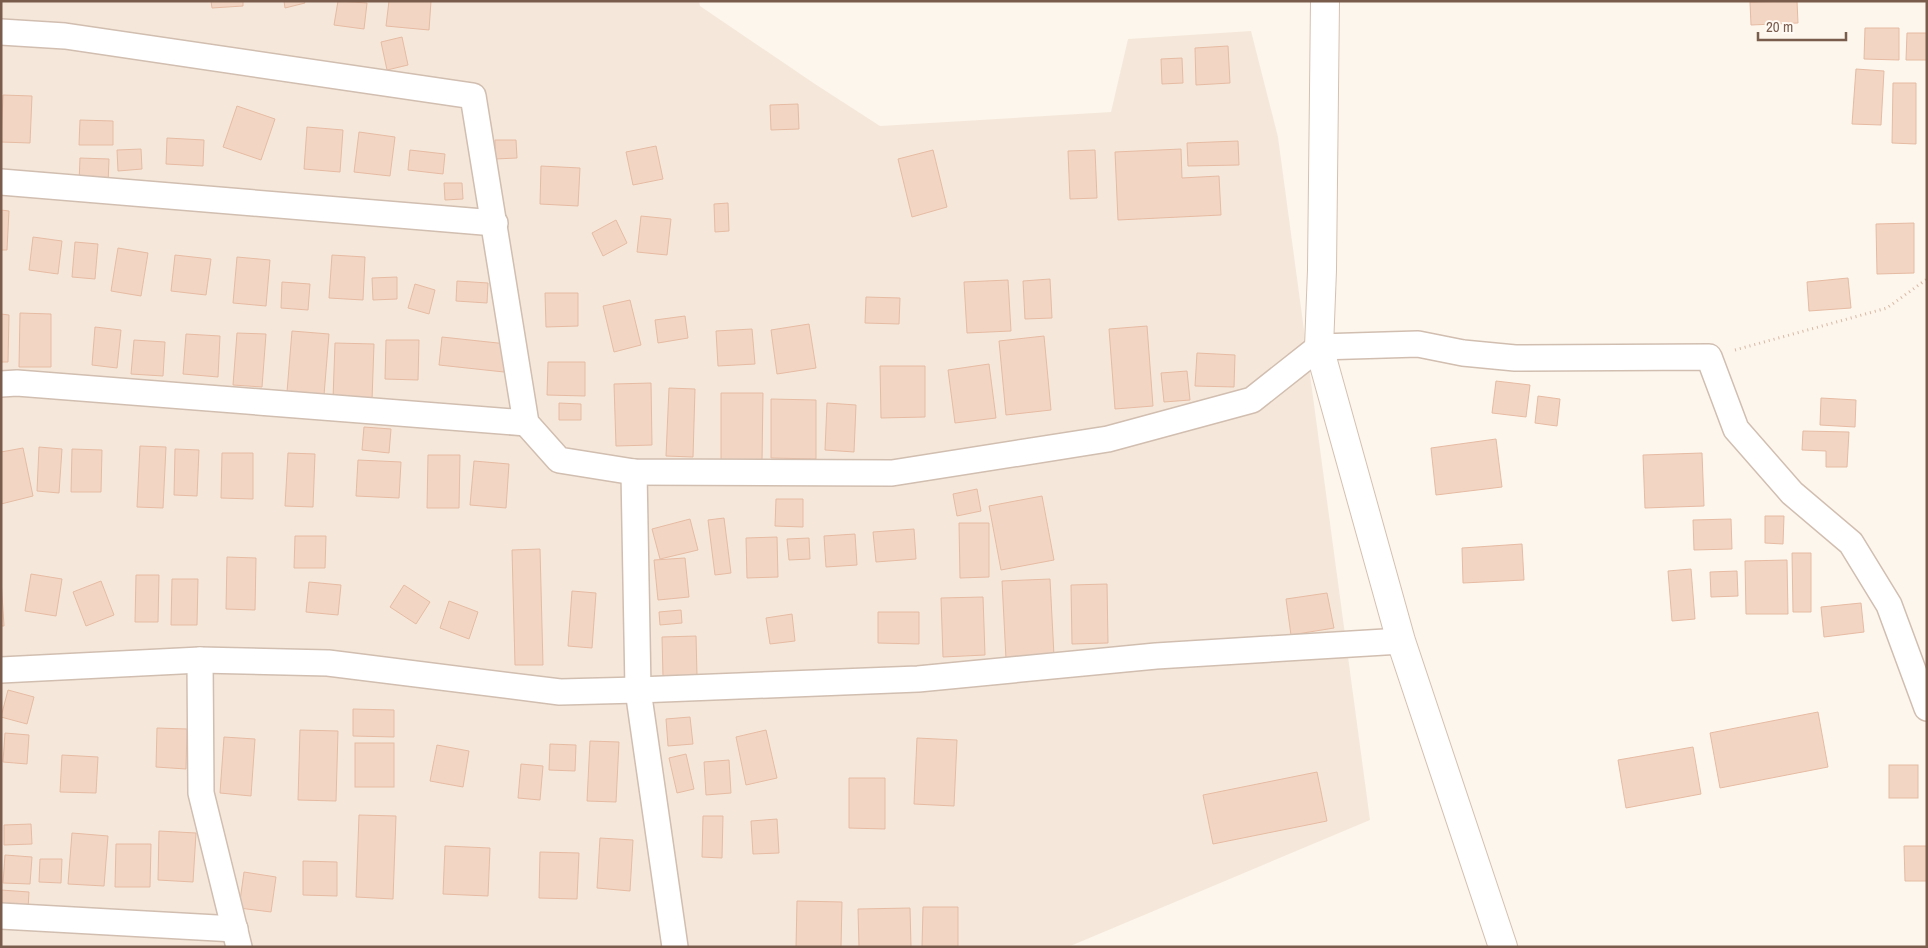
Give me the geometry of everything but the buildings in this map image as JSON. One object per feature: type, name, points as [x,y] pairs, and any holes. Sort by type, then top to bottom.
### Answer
[{"type":"street","points":[[1325,1],[1322,270],[1319,347],[1401,641],[1503,947]]},
{"type":"street","points":[[1,32],[65,36],[473,96],[526,423],[560,460],[634,472],[892,473],[1108,439],[1252,400],[1319,347],[1418,344],[1463,353],[1515,358],[1709,357],[1736,429],[1792,494],[1851,543],[1856,551],[1889,605],[1927,708]]},
{"type":"street","points":[[1,182],[495,223]]},
{"type":"street","points":[[1,384],[27,384],[526,423]]},
{"type":"street","points":[[634,472],[638,690],[675,947]]},
{"type":"street","points":[[1,670],[200,660],[328,663],[560,692],[918,679],[1156,656],[1401,641]]},
{"type":"street","points":[[1,916],[237,938],[201,793],[200,660]]},
{"type":"path","points":[[1709,357],[1887,308],[1927,279]]},
{"type":"shaded area","points":[[1,1],[699,1],[700,6],[880,126],[1111,112],[1128,39],[1251,31],[1278,137],[1370,820],[1068,947],[1,947]]}]
